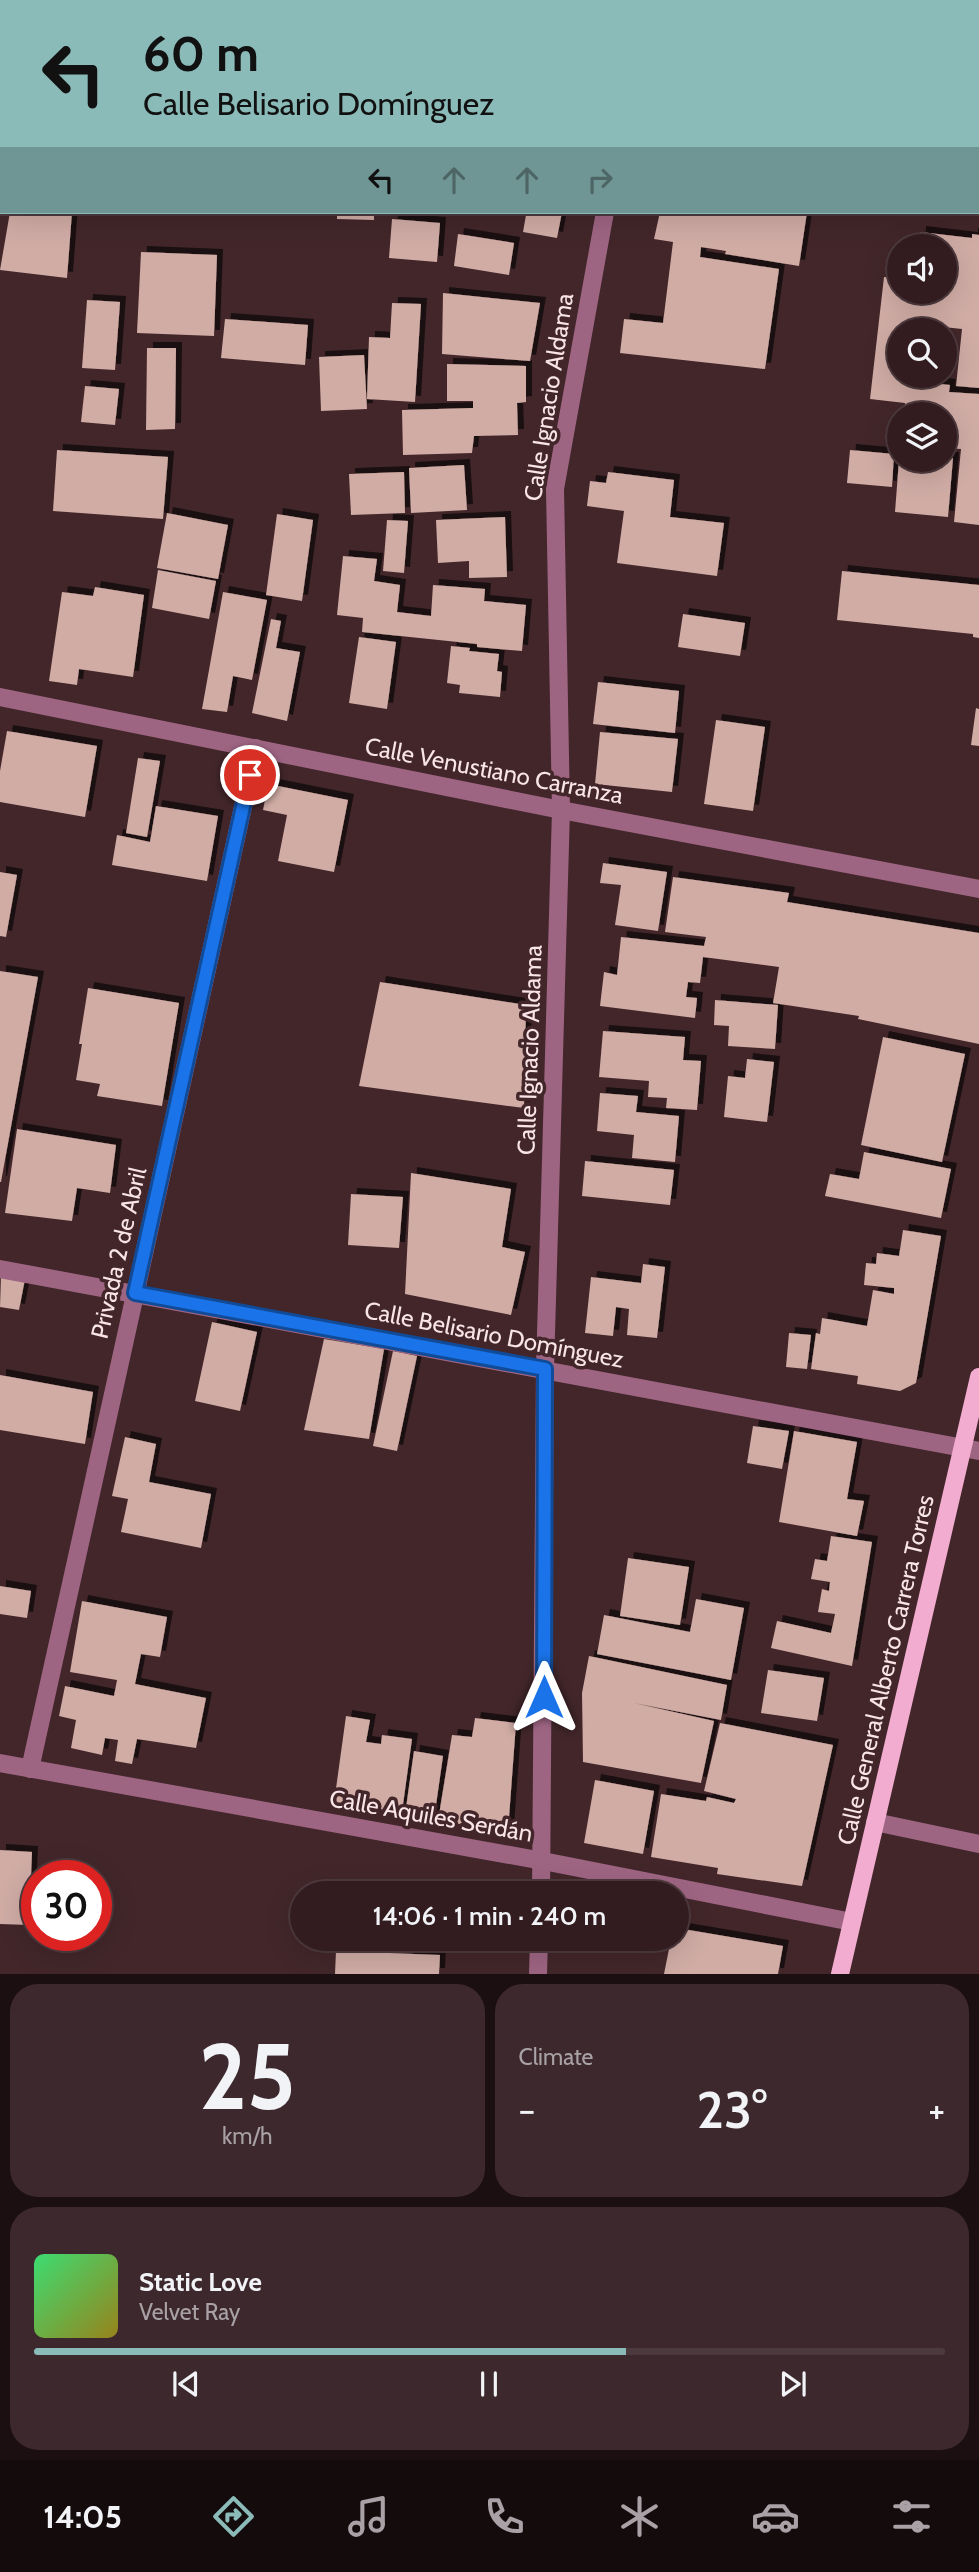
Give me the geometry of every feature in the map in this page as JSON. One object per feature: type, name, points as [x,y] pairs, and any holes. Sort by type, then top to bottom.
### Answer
[{"type":"main road","name":"Calle General Alberto Carrera Torres","points":[[840,1973],[875,1822],[971,1449],[979,1377]]},
{"type":"street","name":"Calle Ignacio Aldama","points":[[542,1881],[545,1369],[561,810],[555,489],[606,214]]},
{"type":"street","name":"Calle Venustiano Carranza","points":[[0,697],[561,810],[979,889]]},
{"type":"street","name":"Privada 2 de Abril","points":[[30,1769],[256,748]]},
{"type":"street","name":"Calle Belisario Domínguez","points":[[0,1269],[971,1449]]},
{"type":"street","name":"Calle Aquiles Serdán","points":[[0,1763],[543,1861],[852,1922]]},
{"type":"street","points":[[875,1822],[979,1844]]},
{"type":"street","points":[[538,1973],[539,1951]]},
{"type":"building","points":[[10,214],[72,214],[67,278],[0,270]]},
{"type":"building","points":[[337,214],[374,214],[374,220],[337,219]]},
{"type":"building","points":[[523,214],[562,214],[557,238],[523,232],[526,215]]},
{"type":"building","points":[[660,214],[807,214],[799,266],[725,254],[726,251],[701,247],[700,257],[779,269],[765,369],[620,353],[624,319],[663,323],[673,242],[654,239]]},
{"type":"building","points":[[392,219],[440,223],[437,262],[389,258]]},
{"type":"building","points":[[458,234],[514,243],[509,275],[454,266]]},
{"type":"building","points":[[972,234],[979,235],[979,388],[957,386],[962,329],[957,328],[957,318],[887,318],[887,388],[950,388],[949,392],[979,394],[979,525],[954,522],[961,449],[957,449],[957,402],[870,399],[884,277],[887,277],[887,304],[957,304],[957,236],[972,238]]},
{"type":"building","points":[[141,252],[217,255],[214,336],[137,333]]},
{"type":"building","points":[[443,293],[540,303],[530,361],[442,354]]},
{"type":"building","points":[[87,300],[120,302],[115,370],[82,368]]},
{"type":"building","points":[[392,303],[421,304],[415,402],[367,399],[369,337],[390,338]]},
{"type":"building","points":[[225,319],[308,325],[305,365],[221,358]]},
{"type":"building","points":[[147,348],[176,348],[175,429],[146,430]]},
{"type":"building","points":[[364,355],[367,409],[321,411],[319,357]]},
{"type":"building","points":[[447,364],[526,366],[526,402],[517,403],[518,435],[474,436],[472,453],[403,455],[402,410],[473,408],[473,401],[447,401]]},
{"type":"building","points":[[85,386],[119,389],[115,425],[81,422]]},
{"type":"building","points":[[57,450],[168,457],[163,519],[53,511]]},
{"type":"building","points":[[850,450],[887,453],[887,472],[893,472],[892,487],[847,483]]},
{"type":"building","points":[[464,465],[467,510],[411,513],[409,468]]},
{"type":"building","points":[[404,472],[405,513],[351,515],[349,474]]},
{"type":"building","points":[[608,472],[674,480],[670,517],[724,523],[717,576],[617,563],[624,511],[587,506],[590,481],[606,483]]},
{"type":"building","points":[[898,472],[952,472],[948,517],[895,512]]},
{"type":"building","points":[[167,513],[228,525],[218,579],[157,568]]},
{"type":"building","points":[[277,514],[313,520],[302,601],[266,595]]},
{"type":"building","points":[[505,517],[507,577],[469,578],[469,561],[438,563],[436,520]]},
{"type":"building","points":[[387,520],[408,521],[404,573],[383,571]]},
{"type":"building","points":[[343,556],[377,559],[374,581],[400,585],[397,612],[431,616],[433,585],[485,589],[484,601],[526,605],[522,651],[362,632],[363,618],[337,615]]},
{"type":"building","points":[[158,570],[216,581],[209,619],[152,608]]},
{"type":"building","points":[[842,571],[979,585],[979,638],[973,637],[973,634],[837,620]]},
{"type":"building","points":[[95,587],[144,595],[133,677],[79,669],[77,685],[49,681],[62,592],[93,596]]},
{"type":"building","points":[[223,592],[267,600],[252,680],[233,676],[227,712],[202,709]]},
{"type":"building","points":[[683,614],[745,623],[740,656],[678,647]]},
{"type":"building","points":[[271,619],[281,621],[276,648],[300,652],[287,721],[252,713]]},
{"type":"building","points":[[359,637],[396,642],[387,709],[349,703]]},
{"type":"building","points":[[451,646],[499,654],[497,671],[502,672],[500,697],[459,693],[460,685],[447,683]]},
{"type":"building","points":[[598,682],[679,691],[675,733],[593,724]]},
{"type":"building","points":[[976,708],[979,709],[979,746],[971,745]]},
{"type":"building","points":[[716,720],[765,727],[753,811],[704,804]]},
{"type":"building","points":[[7,731],[97,746],[85,817],[0,802],[0,771]]},
{"type":"building","points":[[600,732],[678,739],[672,792],[595,784]]},
{"type":"building","points":[[138,758],[160,761],[147,837],[126,833]]},
{"type":"building","points":[[268,784],[348,800],[334,872],[278,861],[287,815],[263,810]]},
{"type":"building","points":[[156,806],[218,816],[207,881],[112,865],[117,835],[150,842]]},
{"type":"building","points":[[603,863],[667,872],[658,931],[615,925],[621,885],[600,883]]},
{"type":"building","points":[[0,872],[17,875],[6,937],[0,936]]},
{"type":"building","points":[[673,877],[789,893],[787,902],[979,933],[979,1044],[858,1019],[859,1016],[773,1003],[779,967],[703,957],[700,983],[688,982],[686,997],[697,998],[695,1018],[600,1006],[604,972],[617,975],[621,937],[704,946],[706,937],[665,932]]},
{"type":"building","points":[[0,971],[38,977],[1,1182],[0,1182]]},
{"type":"building","points":[[380,982],[526,1005],[524,1108],[359,1086]]},
{"type":"building","points":[[88,988],[179,1003],[162,1106],[97,1096],[100,1084],[76,1080]]},
{"type":"building","points":[[715,1000],[778,1005],[775,1049],[728,1046],[729,1026],[714,1025]]},
{"type":"building","points":[[603,1031],[685,1037],[683,1060],[701,1061],[697,1110],[666,1108],[667,1098],[648,1097],[649,1081],[599,1077]]},
{"type":"building","points":[[883,1037],[965,1054],[942,1162],[861,1145]]},
{"type":"building","points":[[747,1059],[774,1062],[767,1122],[724,1117],[728,1076],[745,1078]]},
{"type":"building","points":[[600,1093],[638,1096],[636,1112],[679,1116],[675,1162],[632,1158],[634,1135],[597,1131]]},
{"type":"building","points":[[17,1129],[116,1145],[110,1193],[77,1188],[72,1221],[5,1213]]},
{"type":"building","points":[[864,1152],[951,1169],[941,1218],[825,1196],[830,1174],[859,1179]]},
{"type":"building","points":[[585,1161],[674,1170],[670,1205],[582,1196]]},
{"type":"building","points":[[411,1173],[511,1189],[502,1247],[525,1252],[511,1315],[405,1294]]},
{"type":"building","points":[[351,1194],[403,1197],[399,1248],[348,1245]]},
{"type":"building","points":[[903,1230],[941,1236],[916,1383],[900,1391],[857,1384],[858,1376],[811,1369],[816,1333],[820,1334],[822,1318],[867,1326],[873,1290],[894,1294],[894,1288],[864,1285],[866,1263],[876,1264],[877,1253],[899,1256]]},
{"type":"building","points":[[643,1264],[665,1267],[657,1338],[627,1335],[629,1309],[616,1307],[613,1336],[585,1333],[591,1277],[641,1283]]},
{"type":"building","points":[[1,1275],[25,1279],[19,1310],[0,1307]]},
{"type":"building","points":[[212,1322],[257,1332],[240,1411],[195,1401]]},
{"type":"building","points":[[789,1333],[811,1335],[807,1369],[786,1367]]},
{"type":"building","points":[[324,1339],[384,1349],[369,1439],[304,1430]]},
{"type":"building","points":[[393,1351],[417,1356],[397,1451],[373,1446]]},
{"type":"building","points":[[0,1375],[93,1392],[85,1444],[0,1430]]},
{"type":"building","points":[[753,1426],[789,1431],[782,1469],[747,1463]]},
{"type":"building","points":[[794,1431],[857,1442],[847,1499],[864,1501],[857,1536],[779,1522]]},
{"type":"building","points":[[125,1437],[156,1444],[149,1482],[211,1494],[201,1548],[121,1532],[128,1499],[112,1496]]},
{"type":"building","points":[[831,1536],[872,1542],[852,1666],[771,1648],[777,1621],[831,1633],[835,1614],[818,1612],[822,1589],[829,1591],[830,1582],[811,1579],[815,1559],[827,1561]]},
{"type":"building","points":[[628,1558],[689,1567],[680,1625],[620,1616]]},
{"type":"building","points":[[0,1586],[31,1591],[27,1618],[0,1614]]},
{"type":"building","points":[[696,1599],[744,1608],[731,1680],[597,1654],[604,1615],[690,1632]]},
{"type":"building","points":[[82,1601],[167,1617],[160,1657],[141,1654],[135,1684],[206,1698],[196,1748],[137,1739],[132,1764],[115,1761],[118,1740],[105,1738],[102,1755],[71,1748],[76,1720],[59,1716],[65,1686],[114,1696],[117,1680],[70,1672]]},
{"type":"building","points":[[589,1656],[727,1685],[721,1720],[634,1703],[714,1721],[701,1783],[583,1762],[582,1693]]},
{"type":"building","points":[[768,1670],[824,1678],[817,1721],[761,1713]]},
{"type":"building","points":[[346,1716],[370,1720],[366,1742],[381,1744],[382,1735],[412,1739],[402,1812],[334,1803]]},
{"type":"building","points":[[475,1718],[516,1723],[508,1831],[438,1821],[452,1735],[472,1737]]},
{"type":"building","points":[[720,1723],[833,1745],[802,1886],[717,1874],[718,1868],[651,1857],[661,1794],[706,1801],[707,1797],[734,1803],[736,1799],[704,1791]]},
{"type":"building","points":[[414,1751],[443,1756],[434,1819],[405,1815]]},
{"type":"building","points":[[595,1780],[654,1791],[643,1854],[584,1843]]},
{"type":"building","points":[[0,1850],[32,1852],[32,1860],[21,1860],[21,1925],[0,1924]]},
{"type":"building","points":[[689,1930],[783,1946],[778,1974],[664,1974],[669,1951],[689,1951]]},
{"type":"building","points":[[336,1951],[440,1955],[439,1974],[335,1974]]},
{"type":"route","points":[[250,775],[135,1293],[545,1369],[544,1697]]}]
